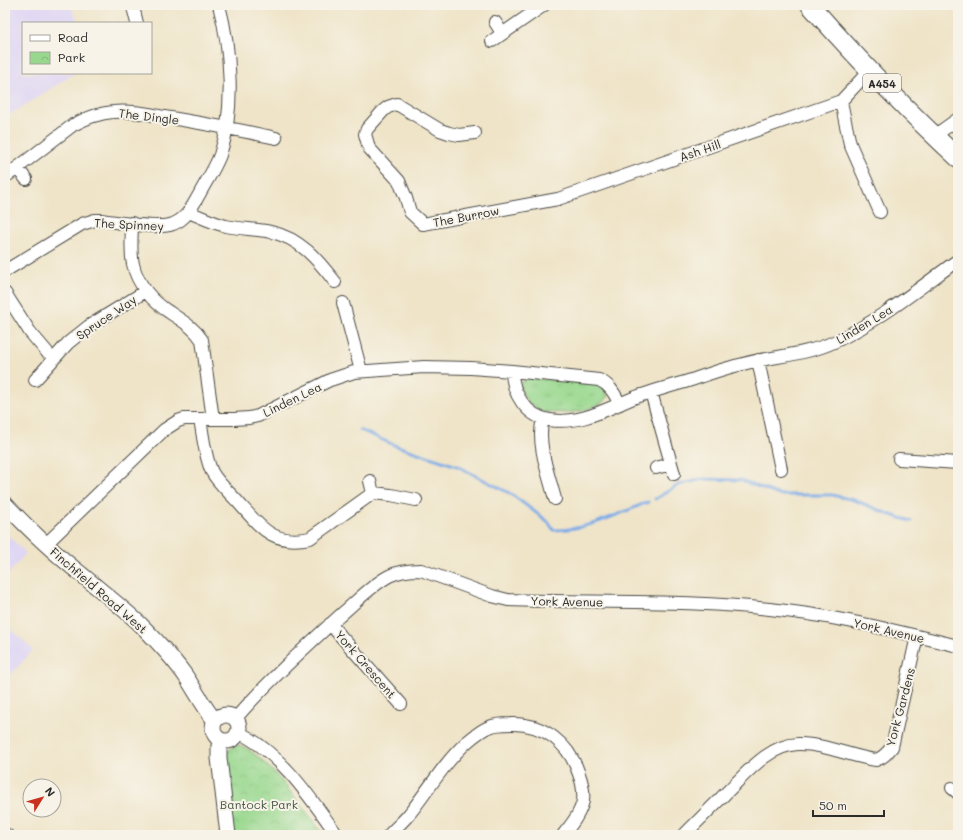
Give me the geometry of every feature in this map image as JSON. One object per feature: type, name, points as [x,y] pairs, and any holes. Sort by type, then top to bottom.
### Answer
[{"type":"highway","name":"A454","points":[[810,5],[870,70],[934,136],[958,158]]},
{"type":"main road","name":"Finchfield Road West","points":[[5,504],[46,544],[80,574],[110,597],[142,626],[178,666],[215,721]]},
{"type":"main road","points":[[228,715],[236,725],[233,738],[225,741],[221,740],[215,735],[213,724],[215,721],[221,716],[228,715]]},
{"type":"main road","points":[[221,740],[219,746],[219,758],[228,835]]},
{"type":"street","name":"The Spinney","points":[[5,271],[82,224],[94,220],[170,226],[180,221],[189,212],[213,170],[222,147],[227,127],[229,106],[228,63],[225,32],[219,5]]},
{"type":"street","points":[[492,41],[544,5]]},
{"type":"street","points":[[133,6],[137,22]]},
{"type":"street","points":[[494,22],[502,33]]},
{"type":"street","name":"Ash Hill","points":[[558,199],[841,101],[870,70]]},
{"type":"street","points":[[841,101],[844,122],[850,144],[880,212]]},
{"type":"street","name":"The Burrow","points":[[475,133],[460,135],[440,130],[397,104],[384,110],[367,129],[365,134],[369,148],[399,181],[410,212],[423,224],[558,199]]},
{"type":"street","name":"The Dingle","points":[[26,180],[12,172],[73,125],[101,113],[115,111],[136,112],[227,127],[276,138]]},
{"type":"street","points":[[934,136],[958,119]]},
{"type":"street","points":[[189,212],[226,226],[272,232],[289,238],[307,249],[316,257],[335,282]]},
{"type":"street","points":[[132,223],[133,264],[137,275],[155,303],[192,327],[198,332],[202,340],[214,419]]},
{"type":"street","name":"Linden Lea","points":[[543,419],[562,420],[592,416],[651,392],[743,364],[817,349],[849,335],[888,311],[958,260]]},
{"type":"street","name":"Spruce Way","points":[[35,380],[68,343],[89,326],[146,290]]},
{"type":"street","points":[[5,293],[30,332],[48,352]]},
{"type":"street","points":[[343,304],[361,371]]},
{"type":"street","points":[[758,360],[781,469]]},
{"type":"street","name":"Linden Lea","points":[[46,544],[172,424],[184,419],[249,418],[258,416],[344,374],[361,371],[424,366],[512,371],[599,380],[611,388],[620,404]]},
{"type":"street","points":[[512,371],[513,385],[516,394],[529,410],[543,419],[541,442],[555,499]]},
{"type":"street","points":[[651,392],[672,469],[656,468]]},
{"type":"street","points":[[200,419],[208,460],[212,472],[262,530],[277,537],[295,540],[310,538],[373,493],[416,500]]},
{"type":"street","points":[[899,459],[958,463]]},
{"type":"street","points":[[370,481],[373,493]]},
{"type":"street","name":"York Avenue","points":[[236,725],[265,686],[330,624],[371,588],[387,577],[404,571],[413,570],[421,570],[492,596],[508,600],[659,603],[751,607],[822,616],[870,625],[958,646]]},
{"type":"street","name":"York Crescent","points":[[330,624],[400,704]]},
{"type":"street","name":"York Gardens","points":[[684,835],[752,768],[766,756],[780,748],[798,744],[811,745],[876,760],[886,755],[892,747],[917,636]]},
{"type":"street","points":[[389,835],[409,815],[453,756],[478,733],[489,727],[516,724],[532,726],[545,731],[555,738],[572,758],[578,771],[582,785],[583,799],[578,814],[563,835]]},
{"type":"street","points":[[236,725],[293,777],[337,835]]},
{"type":"shaded area","points":[[5,5],[70,5],[78,22],[22,22],[22,74],[73,74],[5,118]]},
{"type":"shaded area","points":[[5,533],[26,553],[5,578]]},
{"type":"shaded area","points":[[5,623],[33,650],[5,681]]},
{"type":"green space","points":[[527,378],[595,383],[603,387],[608,396],[601,404],[585,410],[568,413],[542,412],[531,405],[523,395],[520,387],[522,382]]},
{"type":"green space","name":"Bantock Park","points":[[239,745],[261,759],[273,771],[324,835],[231,835],[224,755],[234,746]]},
{"type":"waterway","points":[[360,430],[394,445],[457,466],[511,494],[547,521],[554,530],[591,524],[648,502]]},
{"type":"waterway","points":[[655,499],[678,485],[703,479],[741,480],[779,495],[832,495],[854,500],[891,515],[911,521]]}]
